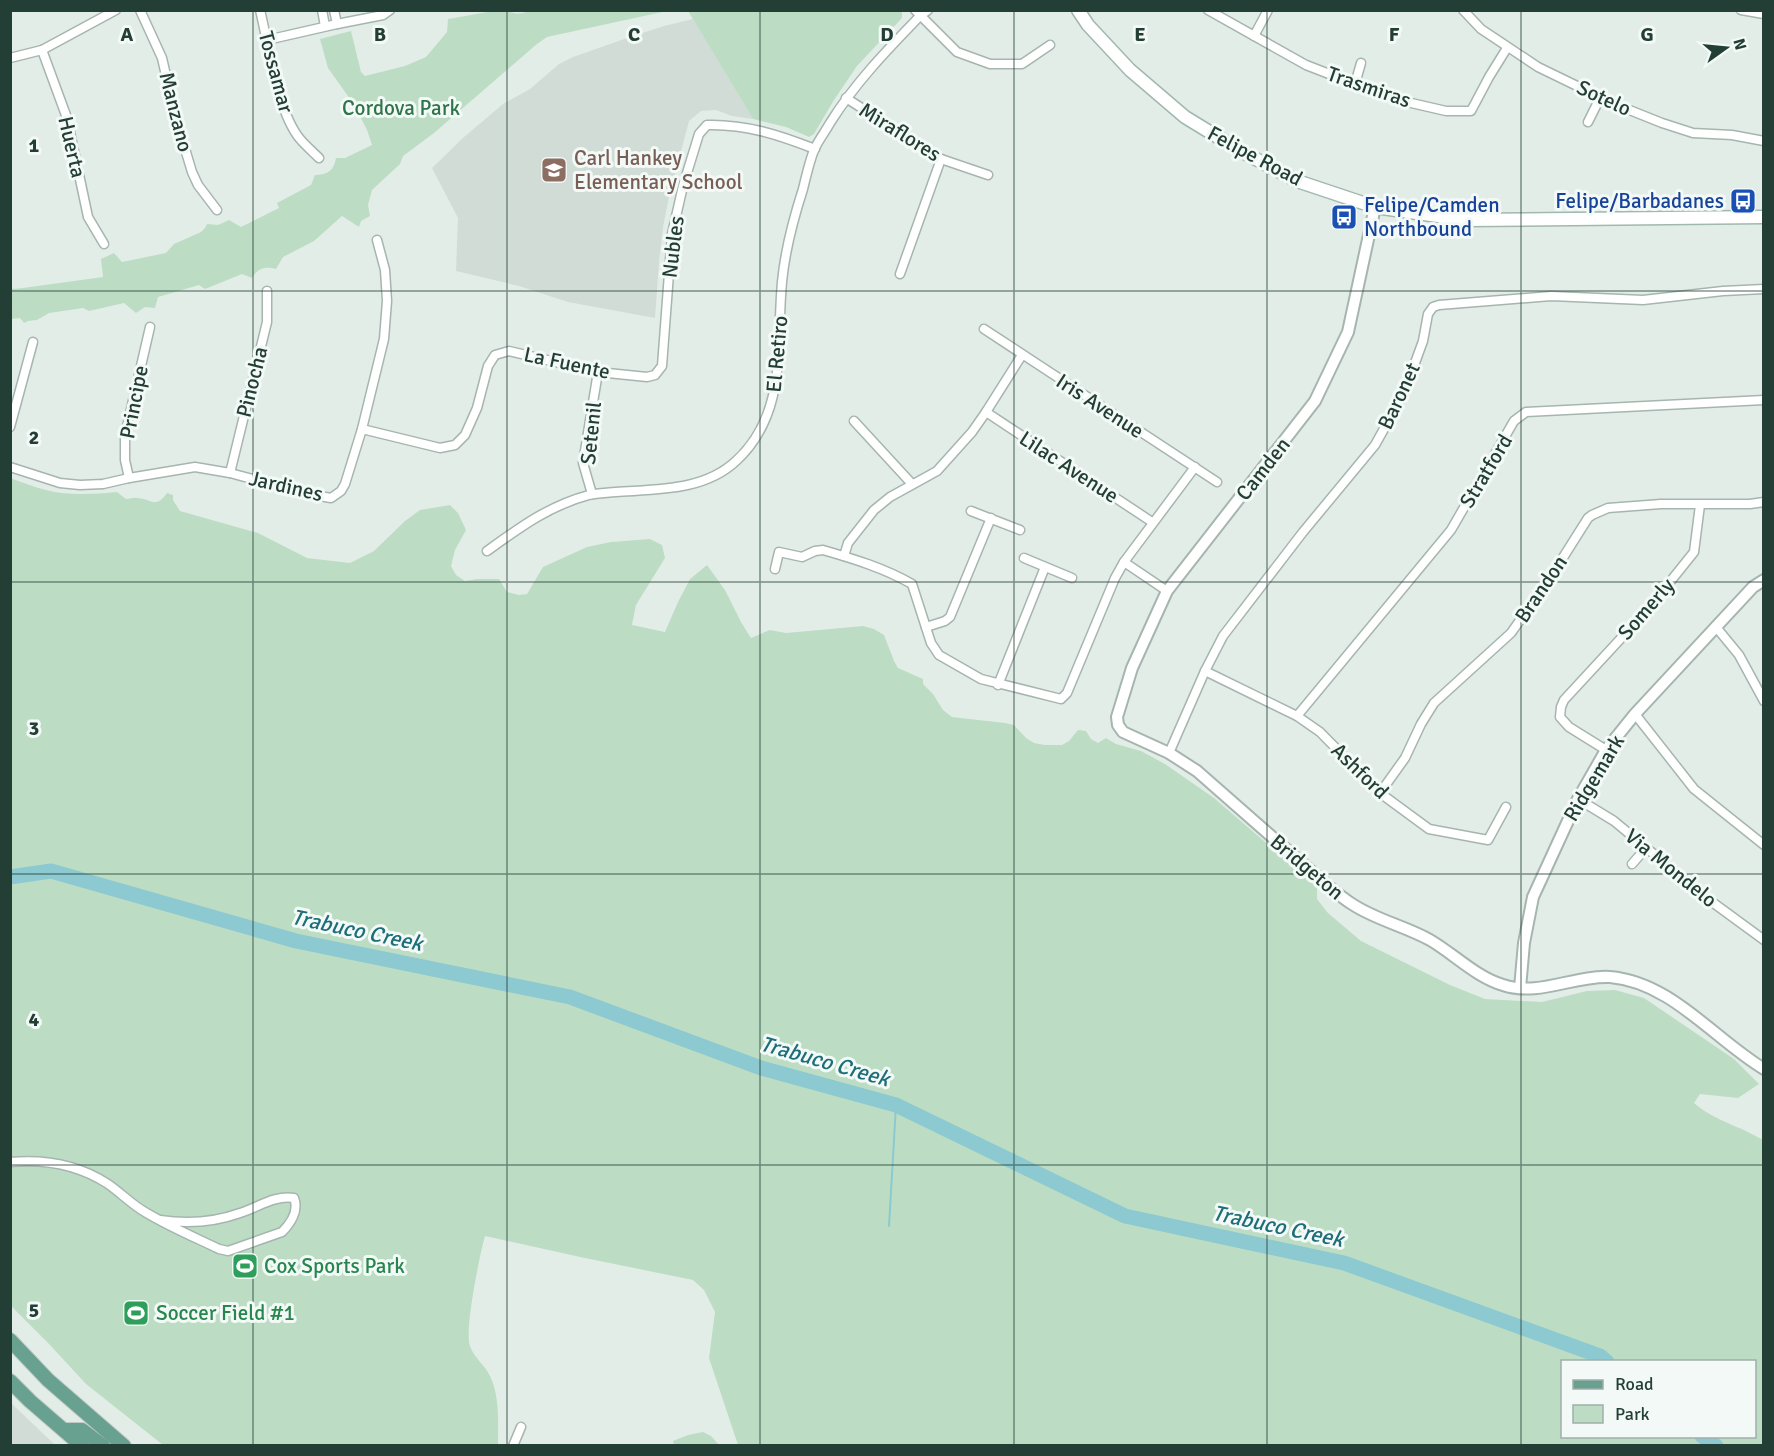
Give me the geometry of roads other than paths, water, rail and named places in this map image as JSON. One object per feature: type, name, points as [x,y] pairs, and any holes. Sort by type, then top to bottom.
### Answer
[{"type":"main road","name":"Felipe Road","points":[[1078,10],[1088,25],[1130,70],[1185,117],[1239,150],[1297,181],[1375,207],[1466,220],[1764,217]]},
{"type":"main road","points":[[10,1340],[48,1380],[124,1446]]},
{"type":"main road","points":[[10,1380],[30,1401],[82,1446]]},
{"type":"main road","points":[[64,1430],[82,1430],[103,1446]]},
{"type":"street","points":[[10,58],[42,50],[116,10]]},
{"type":"street","name":"Manzano","points":[[140,10],[162,58],[176,119],[192,172],[217,210]]},
{"type":"street","name":"Tossamar","points":[[260,10],[280,97],[288,119],[299,138],[319,158]]},
{"type":"street","points":[[322,10],[325,27]]},
{"type":"street","points":[[334,10],[337,24]]},
{"type":"street","points":[[267,40],[383,15],[390,10]]},
{"type":"street","name":"El Retiro","points":[[487,551],[548,510],[571,500],[592,494],[682,486],[698,482],[714,476],[735,462],[750,446],[764,424],[776,387],[782,282],[787,246],[815,149],[846,98],[918,13],[928,10]]},
{"type":"street","name":"Trasmiras","points":[[1208,10],[1306,65],[1364,89],[1446,111],[1471,111],[1507,48]]},
{"type":"street","points":[[1254,36],[1268,10]]},
{"type":"street","name":"Sotelo","points":[[1463,10],[1481,28],[1507,48],[1538,67],[1600,98],[1693,132],[1732,135],[1764,141]]},
{"type":"street","points":[[1742,10],[1764,14]]},
{"type":"street","points":[[918,13],[957,52],[990,64],[1022,64],[1050,45]]},
{"type":"street","name":"Huerta","points":[[42,50],[67,118],[88,217],[104,244]]},
{"type":"street","points":[[1355,84],[1362,63]]},
{"type":"street","name":"Miraflores","points":[[846,98],[941,159],[988,175]]},
{"type":"street","points":[[1588,122],[1600,98]]},
{"type":"street","name":"Nubles","points":[[655,375],[662,366],[672,234],[683,186],[699,134],[707,125],[757,129],[815,149]]},
{"type":"street","points":[[900,274],[941,159]]},
{"type":"street","name":"Camden","points":[[1117,717],[1132,668],[1167,591],[1315,401],[1348,332],[1375,207]]},
{"type":"street","name":"Jardines","points":[[10,467],[60,483],[103,484],[195,467],[230,473],[331,498],[345,484],[362,429],[384,339],[386,280],[377,240]]},
{"type":"street","name":"Baronet","points":[[1169,753],[1222,636],[1375,445],[1404,393],[1423,341],[1428,314],[1433,308],[1439,305],[1551,297],[1643,300],[1764,289]]},
{"type":"street","name":"Pinocha","points":[[230,473],[267,322],[267,291]]},
{"type":"street","name":"Principe","points":[[129,478],[125,460],[125,435],[150,327]]},
{"type":"street","name":"Iris Avenue","points":[[984,329],[1217,482]]},
{"type":"street","points":[[10,427],[15,397],[33,342]]},
{"type":"street","name":"La Fuente","points":[[362,429],[441,448],[455,445],[465,435],[477,408],[488,366],[495,355],[509,351],[598,372],[647,378],[655,375]]},
{"type":"street","points":[[844,556],[848,543],[865,521],[890,497],[937,471],[972,432],[1022,355]]},
{"type":"street","name":"Setenil","points":[[592,494],[583,463],[598,372]]},
{"type":"street","name":"Stratford","points":[[1297,716],[1451,530],[1514,421],[1526,412],[1764,400]]},
{"type":"street","name":"Lilac Avenue","points":[[986,412],[1152,522]]},
{"type":"street","points":[[854,421],[912,484]]},
{"type":"street","points":[[775,569],[778,554],[781,552],[802,557],[823,550],[875,566],[912,584],[932,643],[939,655],[981,679],[1057,699],[1065,697],[1115,578],[1124,562],[1195,467]]},
{"type":"street","name":"Brandon","points":[[1380,793],[1405,758],[1434,703],[1511,633],[1588,518],[1608,508],[1661,504],[1764,502]]},
{"type":"street","name":"Somerly","points":[[1606,750],[1569,727],[1560,717],[1561,706],[1649,608],[1694,552],[1700,505]]},
{"type":"street","points":[[971,511],[1020,530]]},
{"type":"street","points":[[927,627],[950,617],[991,519]]},
{"type":"street","points":[[1024,558],[1072,578]]},
{"type":"street","points":[[1124,562],[1167,591]]},
{"type":"street","points":[[998,684],[1045,567]]},
{"type":"street","name":"Ridgemark","points":[[1520,988],[1524,943],[1533,897],[1578,799],[1606,750],[1635,714],[1753,587],[1764,580]]},
{"type":"street","points":[[1716,627],[1739,655],[1764,701]]},
{"type":"street","name":"Ashford","points":[[1205,671],[1297,716],[1320,732],[1380,793],[1429,829],[1488,840],[1506,807]]},
{"type":"street","points":[[1635,714],[1695,789],[1764,845]]},
{"type":"street","name":"Bridgeton","points":[[1117,717],[1118,725],[1123,732],[1169,753],[1197,771],[1352,904],[1427,938],[1503,986],[1520,988]]},
{"type":"street","name":"Via Mondelo","points":[[1578,799],[1614,821],[1708,899],[1764,940]]},
{"type":"street","points":[[1632,864],[1646,848]]},
{"type":"street","points":[[1520,988],[1538,988],[1599,977],[1627,980],[1668,997],[1764,1069]]},
{"type":"street","points":[[10,1162],[44,1162],[81,1171],[108,1184],[138,1207],[160,1220],[219,1249],[228,1251],[282,1232],[288,1226],[297,1204],[294,1198],[280,1197],[237,1214],[213,1220],[190,1223],[160,1220]]},
{"type":"street","points":[[513,1446],[521,1427]]},
{"type":"waterway","name":"Trabuco Creek","points":[[10,877],[51,871],[296,941],[570,997],[761,1068],[896,1105],[1125,1216],[1344,1263],[1600,1356],[1605,1360]]},
{"type":"waterway","points":[[889,1226],[896,1105]]},
{"type":"waterway","name":"Trabuco Creek","points":[[1705,1438],[1716,1446]]},
{"type":"place","name":"Carl Hankey Elementary School","points":[[554,170]]},
{"type":"place","name":"Felipe/Barbadanes","points":[[1743,201]]},
{"type":"place","name":"Felipe/Camden Northbound","points":[[1344,217]]},
{"type":"place","name":"Cox Sports Park","points":[[245,1266]]},
{"type":"place","name":"Soccer Field #1","points":[[136,1313]]},
{"type":"park label","name":"Cordova Park","points":[[401,108]]}]
